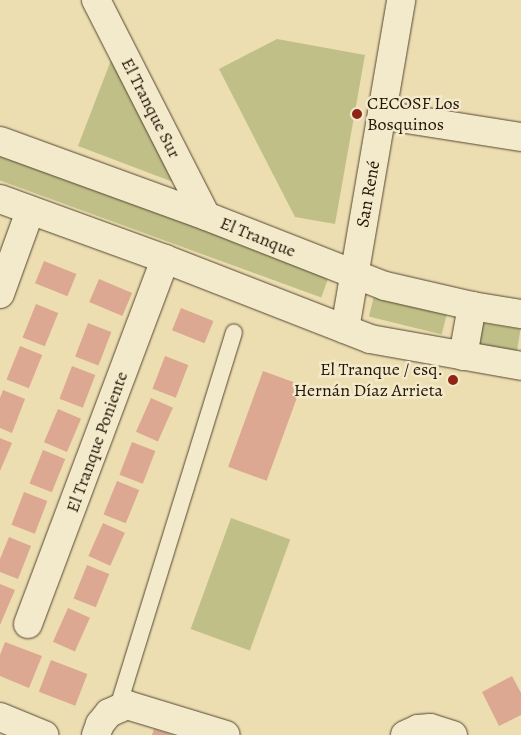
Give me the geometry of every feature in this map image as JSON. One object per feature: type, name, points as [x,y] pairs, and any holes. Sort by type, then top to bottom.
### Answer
[{"type":"street","name":"El Tranque Sur","points":[[96,0],[206,216]]},
{"type":"street","name":"San René","points":[[345,330],[401,0]]},
{"type":"street","points":[[382,114],[521,137]]},
{"type":"street","name":"El Tranque","points":[[0,140],[206,216],[355,276],[385,286],[472,306],[521,314]]},
{"type":"street","points":[[0,199],[165,259],[370,339],[521,366]]},
{"type":"street","points":[[0,294],[30,211]]},
{"type":"street","name":"El Tranque Poniente","points":[[28,624],[165,259]]},
{"type":"street","points":[[463,356],[472,306]]},
{"type":"street","points":[[96,735],[100,724],[109,713],[128,708],[226,735]]},
{"type":"street","points":[[0,717],[44,735]]},
{"type":"street","points":[[405,735],[418,729],[430,728],[453,735]]},
{"type":"lane","points":[[128,708],[234,333]]},
{"type":"green space","points":[[277,39],[365,55],[335,224],[295,217],[219,69]]},
{"type":"green space","points":[[113,55],[181,185],[78,146]]},
{"type":"green space","points":[[0,154],[330,274],[321,298],[0,181]]},
{"type":"green space","points":[[374,296],[447,314],[442,335],[369,316]]},
{"type":"green space","points":[[483,323],[521,329],[517,351],[480,345]]},
{"type":"green space","points":[[231,518],[290,540],[250,650],[191,629]]},
{"type":"building","points":[[44,261],[76,274],[67,296],[35,283]]},
{"type":"building","points":[[99,279],[132,293],[122,316],[89,302]]},
{"type":"building","points":[[36,304],[58,313],[45,346],[23,337]]},
{"type":"building","points":[[181,308],[213,321],[204,343],[172,330]]},
{"type":"building","points":[[88,323],[111,332],[98,366],[75,357]]},
{"type":"building","points":[[20,346],[42,355],[29,388],[7,379]]},
{"type":"building","points":[[165,356],[188,365],[176,398],[152,389]]},
{"type":"building","points":[[72,366],[95,375],[83,408],[59,399]]},
{"type":"building","points":[[263,371],[302,385],[267,481],[228,467]]},
{"type":"building","points":[[3,390],[25,399],[12,433],[0,428],[0,398]]},
{"type":"building","points":[[151,398],[173,408],[158,442],[136,432]]},
{"type":"building","points":[[58,409],[81,419],[67,452],[44,442]]},
{"type":"building","points":[[0,438],[12,443],[0,471]]},
{"type":"building","points":[[132,442],[155,451],[143,484],[119,475]]},
{"type":"building","points":[[43,450],[65,459],[52,492],[30,483]]},
{"type":"building","points":[[117,481],[139,490],[126,523],[104,514]]},
{"type":"building","points":[[24,492],[47,501],[35,534],[11,525]]},
{"type":"building","points":[[103,523],[125,533],[110,566],[88,556]]},
{"type":"building","points":[[9,537],[31,546],[18,579],[0,572],[0,559]]},
{"type":"building","points":[[87,565],[109,574],[96,607],[74,598]]},
{"type":"building","points":[[0,584],[15,590],[0,625]]},
{"type":"building","points":[[68,608],[90,618],[75,652],[53,642]]},
{"type":"building","points":[[5,642],[42,656],[29,688],[0,676],[0,655]]},
{"type":"building","points":[[51,660],[87,674],[75,706],[39,692]]},
{"type":"building","points":[[512,676],[521,693],[521,715],[499,726],[482,692]]},
{"type":"building","points":[[154,729],[173,735],[152,735]]},
{"type":"place","name":"CECOSF Los Bosquinos","points":[[357,114]]},
{"type":"place","name":"El Tranque / esq. Hernán Díaz Arrieta","points":[[453,380]]}]
